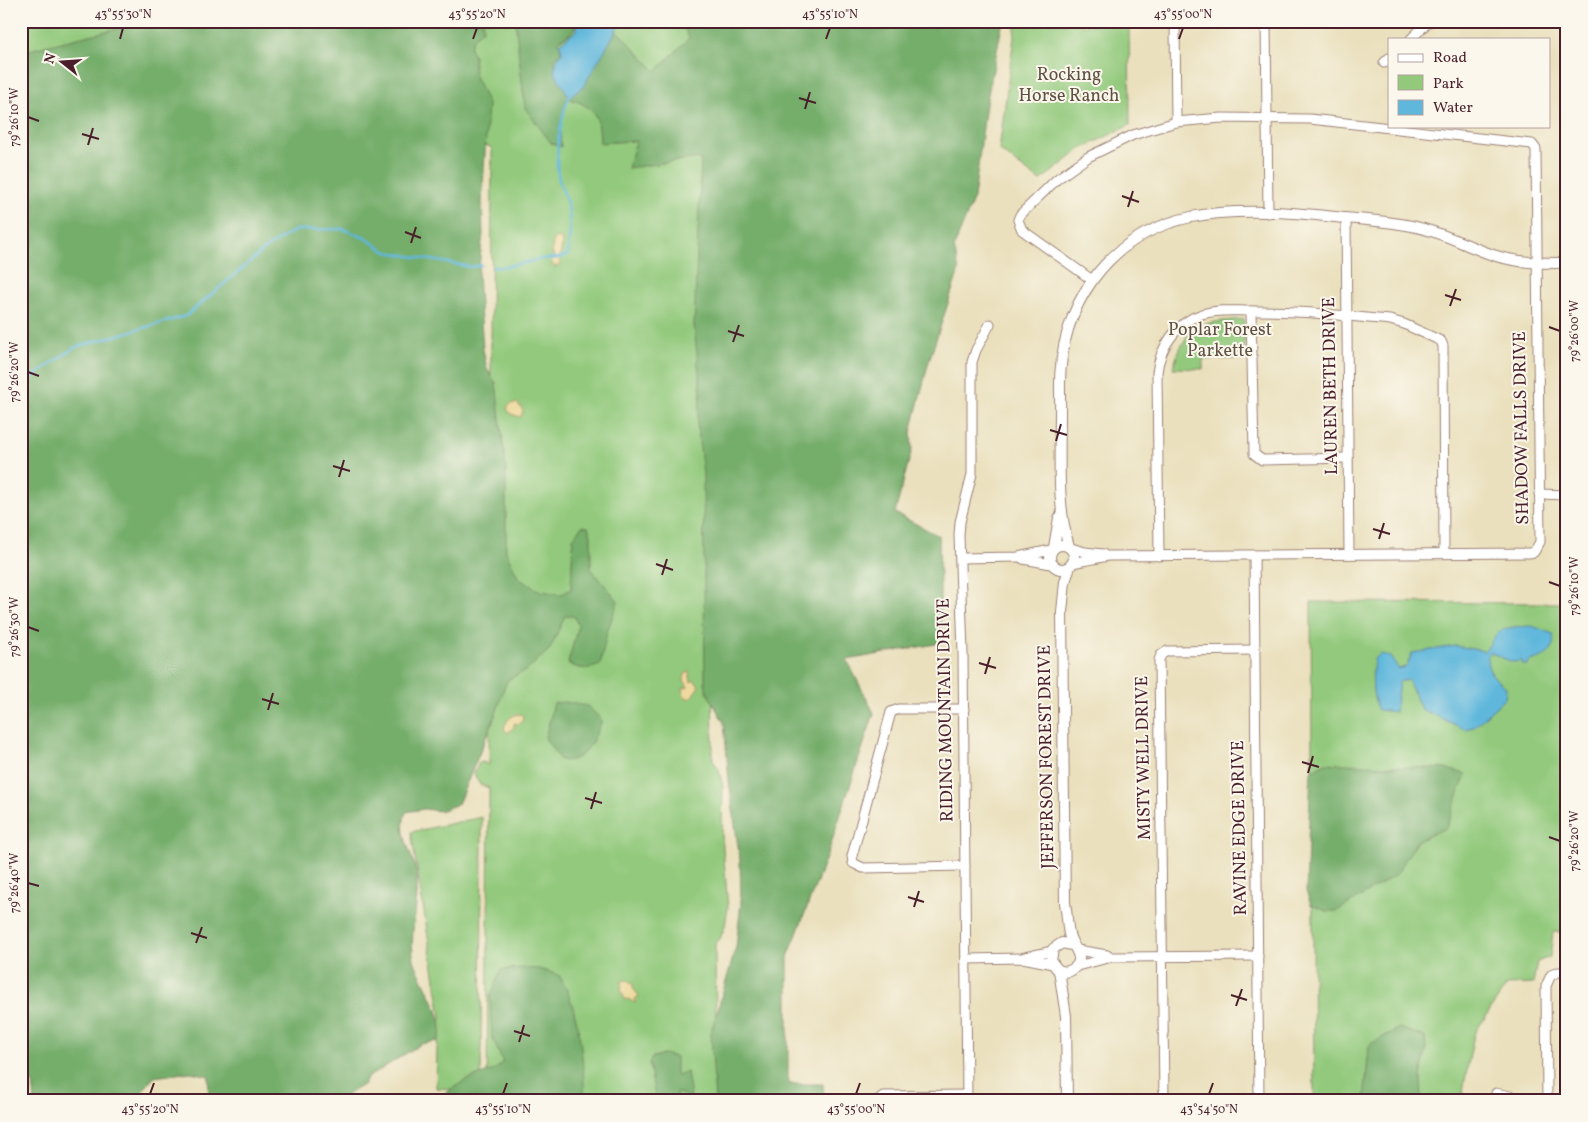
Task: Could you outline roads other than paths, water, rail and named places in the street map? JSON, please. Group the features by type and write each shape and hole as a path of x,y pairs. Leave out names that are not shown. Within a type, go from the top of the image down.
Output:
{"street":[{"path":"1175,21 1176,122"},
{"path":"1266,21 1268,213"},
{"path":"1412,38 1430,21"},
{"name":"SHADOW FALLS DRIVE","path":"1092,280 1022,230 1018,225 1020,215 1057,179 1088,157 1133,135 1176,122 1266,118 1340,121 1388,127"},
{"name":"SHADOW FALLS DRIVE","path":"1070,547 1108,556 1534,552 1540,542 1536,149 1532,144 1398,128"},
{"path":"1018,557 1064,569 1072,565 1074,555 1065,532 1062,503 1062,354 1072,317 1092,280 1125,247 1148,233 1169,224 1205,215 1268,213 1346,218 1421,228 1495,256 1536,263 1567,263"},
{"name":"LAUREN BETH DRIVE","path":"1346,218 1349,554"},
{"path":"1159,556 1157,381 1161,355 1176,331 1195,317 1220,311 1298,310 1404,324 1437,338 1443,346 1444,553"},
{"path":"1251,311 1254,454 1262,460 1348,458"},
{"name":"RIDING MOUNTAIN DRIVE","path":"967,1098 964,709 960,522 972,474 972,362 976,350 990,324"},
{"path":"1539,494 1567,495"},
{"path":"1053,565 1049,557 1053,548 1062,503"},
{"path":"960,558 1018,557 1062,544 1070,547"},
{"name":"RAVINE EDGE DRIVE","path":"1254,555 1259,1101"},
{"name":"SHADOW FALLS DRIVE","path":"1072,565 1108,556"},
{"name":"JEFFERSON FOREST DRIVE","path":"1053,565 1057,576 1062,612"},
{"name":"JEFFERSON FOREST DRIVE","path":"1055,948 1061,937 1065,903 1062,612 1065,582 1072,565"},
{"name":"MISTY WELL DRIVE","path":"1162,957 1161,654 1167,650 1255,650"},
{"path":"964,709 898,709 890,712 852,856 853,862 863,868 965,866"},
{"name":"JEFFERSON FOREST DRIVE","path":"1065,903 1075,948"},
{"path":"1023,958 1065,943 1075,948 1112,957 1258,956"},
{"path":"1055,948 1056,967 1066,1016"},
{"path":"1067,1101 1066,1016 1069,982 1079,957 1075,948"},
{"path":"966,958 1023,958 1056,967 1066,972 1075,967 1112,957"},
{"path":"1162,957 1164,1101"},
{"path":"1547,1100 1546,986 1551,975 1567,972"},
{"path":"1496,1093 1528,1100 1560,1101"},
{"path":"877,1101 883,1096 967,1098"}],"water":[{"path":"579,21 619,21 616,31 583,87 569,97 554,71 557,59 562,53 560,43 576,31"},
{"path":"1532,626 1553,634 1551,650 1540,658 1528,661 1527,665 1523,665 1522,661 1512,662 1489,652 1487,663 1497,680 1506,687 1505,698 1474,727 1464,729 1421,709 1408,680 1399,682 1395,712 1378,710 1373,692 1373,672 1374,659 1381,654 1390,657 1399,669 1407,666 1412,653 1456,646 1484,651 1500,632 1513,627"}],"waterway":[{"path":"493,267 558,258 568,254 569,212 558,173 557,151 560,128 569,97"},
{"path":"21,385 75,347 186,316 264,250 297,230 343,229 365,238 387,252 471,267 481,265"}],"park label":[{"name":"Rocking Horse Ranch","path":"1069,85"},
{"name":"Poplar Forest Parkette","path":"1220,340"}]}
